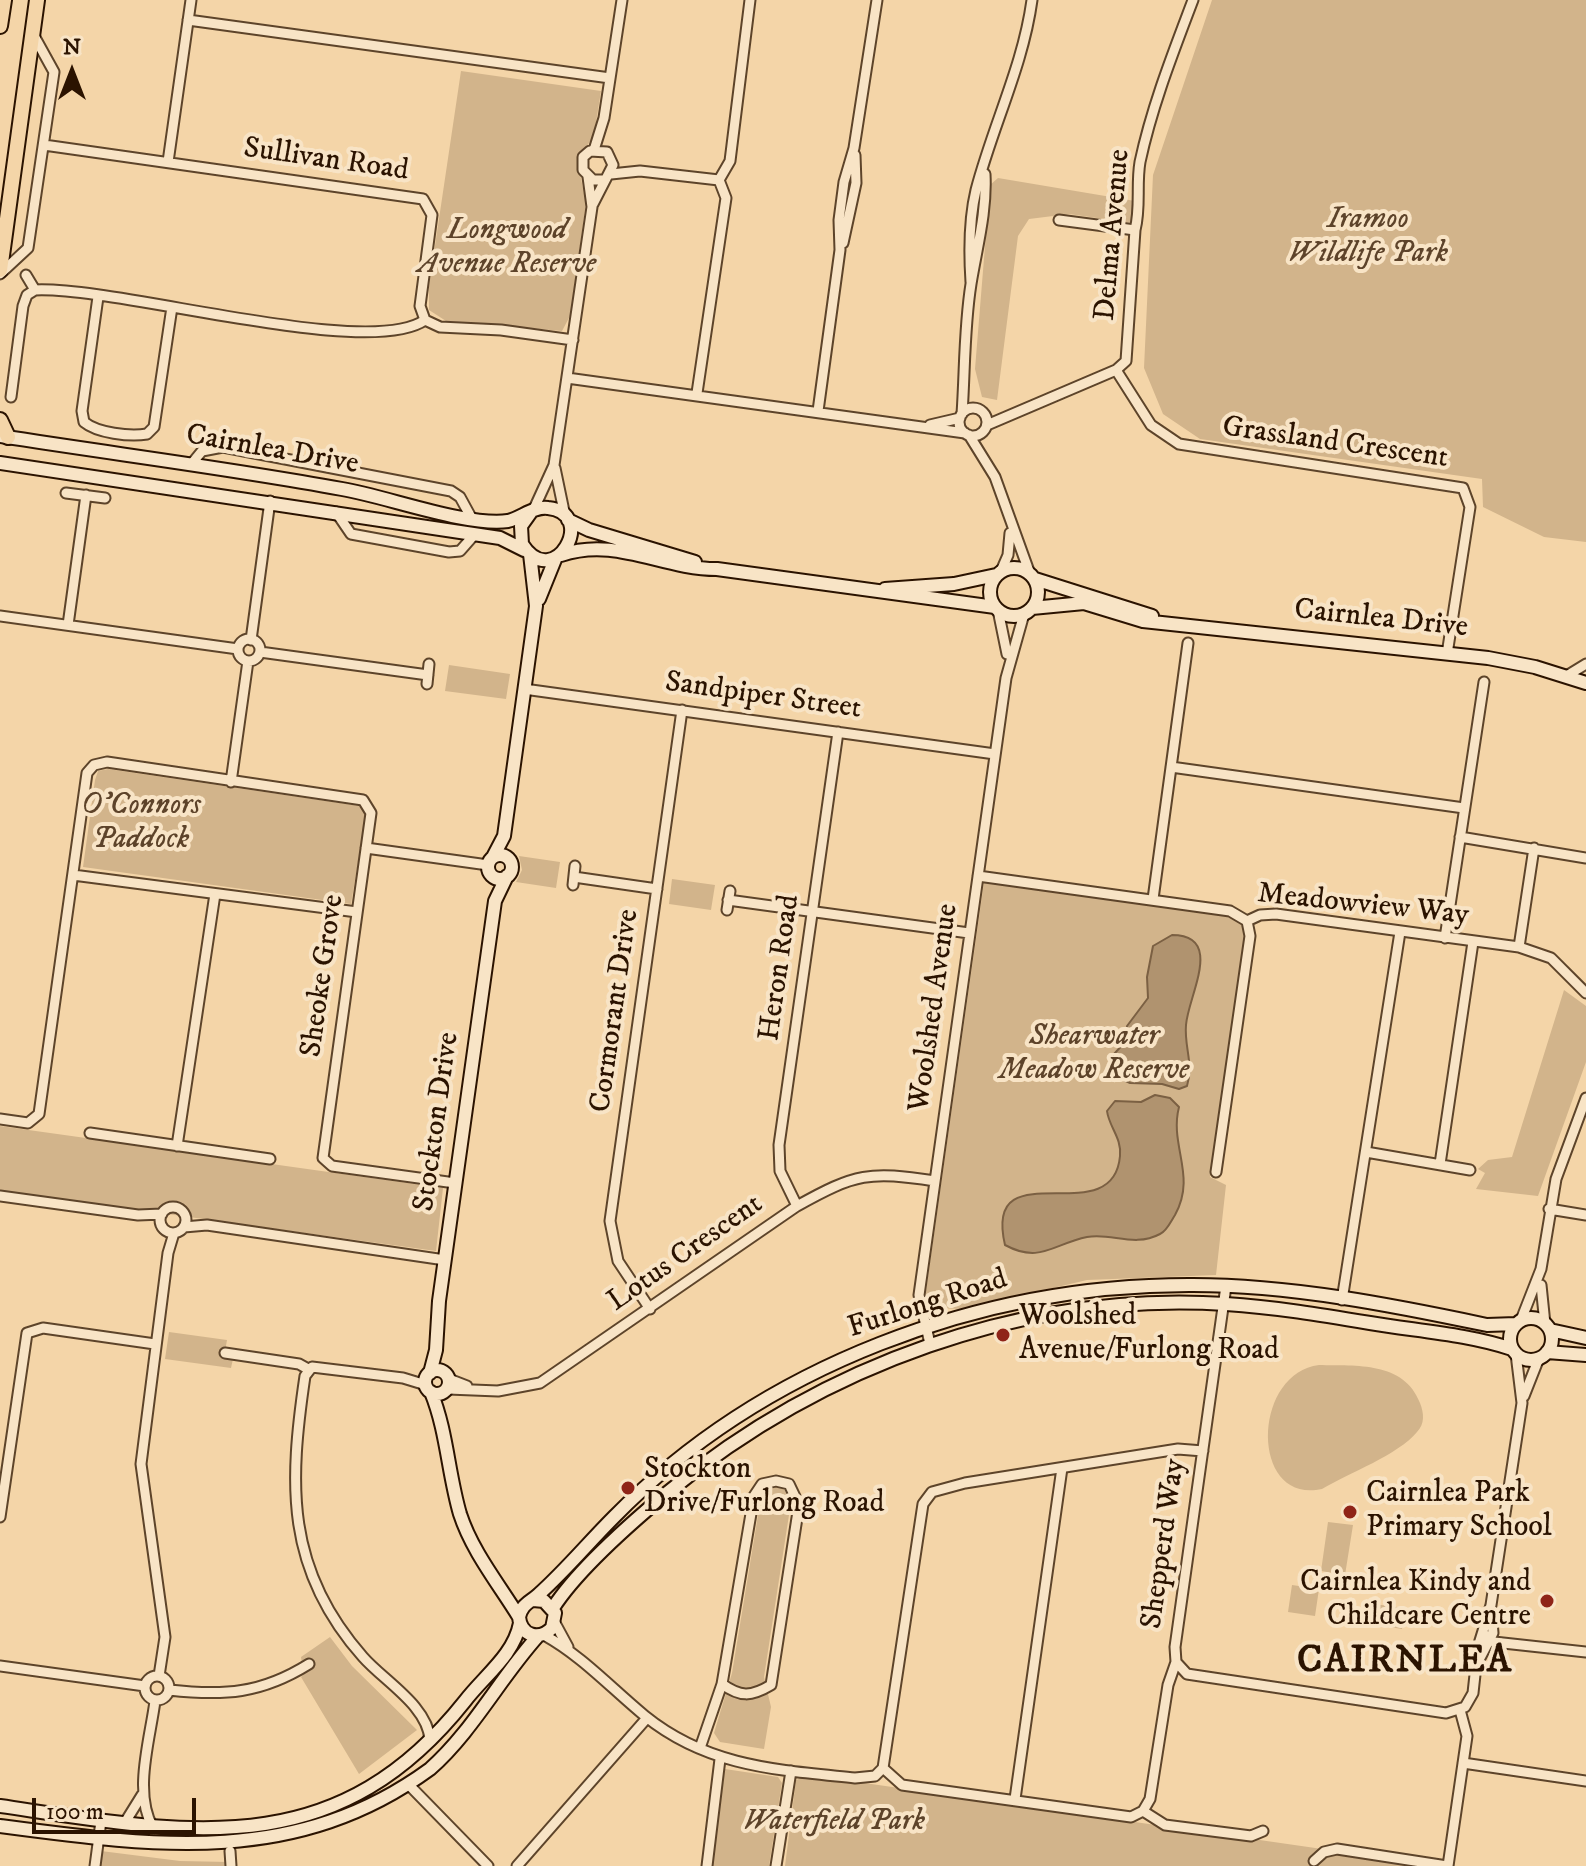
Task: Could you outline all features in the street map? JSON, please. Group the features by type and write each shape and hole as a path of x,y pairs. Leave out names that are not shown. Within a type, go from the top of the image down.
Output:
{"main road":[{"path":"0,26 4,0"},
{"path":"0,272 4,170 33,34 37,0"},
{"path":"0,420 4,436"}],"street":[{"path":"168,162 191,0"},
{"path":"536,606 528,553 520,535 524,518 532,511 554,465 592,207 588,177 582,162 594,150 604,118 622,0"},
{"path":"719,180 730,161 750,0"},
{"path":"818,411 840,250 850,222 856,183 854,148 877,0"},
{"path":"988,460 967,434 961,416 971,282 981,240 985,167 1021,60 1032,0"},
{"name":"Delma Avenue","path":"1116,370 1128,357 1135,230 1140,210 1139,167 1146,133 1193,0"},
{"path":"188,20 610,78"},
{"path":"0,272 28,248 44,145 54,72 33,34"},
{"path":"592,207 607,177 610,156 604,118"},
{"name":"Sullivan Road","path":"44,145 423,199 432,215 421,300 425,320"},
{"path":"594,150 640,171"},
{"path":"588,177 640,171 719,180"},
{"path":"697,393 726,198 719,180"},
{"path":"1059,220 1135,230"},
{"path":"26,275 35,290"},
{"path":"11,397 23,306 27,295 35,290 365,333 400,332 425,320 440,327 501,330 573,340"},
{"path":"98,297 84,422 97,429 137,435 152,431 157,419 172,307"},
{"path":"567,378 697,393 967,434 1116,370"},
{"name":"Grassland Crescent","path":"1116,370 1151,425 1179,444 1463,488 1470,507 1447,654"},
{"path":"528,553 542,559 583,547 601,547 693,569 717,569 996,609 1011,616 1028,611 1038,594 988,460 986,427 981,410 962,379"},
{"path":"926,426 981,410 1018,411"},
{"name":"Cairnlea Drive","path":"4,436 193,462 344,489 472,519 506,521 532,511"},
{"path":"193,462 202,451 223,447 451,491 460,497 472,519"},
{"name":"Cairnlea Drive","path":"0,463 270,501 506,539 528,553"},
{"path":"504,836 511,868 507,876 495,878 490,865 504,836 536,606 558,556 570,543 554,465"},
{"path":"251,640 275,479"},
{"path":"66,493 105,498"},
{"path":"68,625 86,495"},
{"path":"532,511 550,508 589,530 717,569"},
{"path":"335,511 351,534 449,552 460,551 475,534"},
{"path":"996,609 989,594 1008,555 1010,521"},
{"path":"874,591 954,584 1016,568 1032,576"},
{"name":"Cairnlea Drive","path":"1032,576 1167,621"},
{"name":"Cairnlea Drive","path":"1028,611 1084,603 1126,617 1488,658 1568,675 1586,683"},
{"name":"Woolshed Avenue","path":"930,1344 919,1295 1006,678 1007,648 996,609"},
{"name":"Woolshed Avenue","path":"1006,678 1028,611"},
{"path":"0,616 238,649"},
{"path":"248,661 241,658 238,649 241,643 251,640 257,643 260,652"},
{"path":"1153,899 1188,643"},
{"path":"0,1119 28,1123 39,1114 87,773 94,765 107,762 231,782 248,661 260,652 428,675"},
{"path":"1568,675 1586,664"},
{"path":"1445,938 1484,682"},
{"name":"Sandpiper Street","path":"524,689 995,754"},
{"name":"Cormorant Drive","path":"650,1309 618,1261 610,1221 682,710"},
{"name":"Heron Road","path":"797,1206 780,1171 779,1145 838,732"},
{"path":"1171,767 1464,808"},
{"name":"Sheoke Grove","path":"231,782 363,800 371,813 323,1158 332,1166 455,1183"},
{"path":"1460,837 1586,858"},
{"path":"366,848 490,865"},
{"path":"1519,947 1534,848"},
{"path":"490,865 501,855 509,859"},
{"name":"Stockton Drive","path":"437,1382 436,1350 445,1260 495,901 490,865"},
{"path":"575,866 573,881 657,889"},
{"path":"73,875 357,912"},
{"name":"Stockton Drive","path":"495,901 507,876"},
{"name":"Meadowview Way","path":"978,876 1230,911 1247,921 1260,915 1276,914 1519,947 1551,958 1586,993"},
{"path":"177,1146 215,894"},
{"path":"728,900 969,933"},
{"path":"1216,1172 1250,936 1247,921"},
{"path":"1342,1300 1400,932"},
{"path":"1440,1164 1473,942"},
{"path":"1522,1403 1510,1336 1535,1292 1556,1179 1586,1098"},
{"path":"90,1133 270,1159"},
{"path":"1366,1152 1470,1170"},
{"name":"Lotus Crescent","path":"437,1382 498,1391 540,1383 797,1206 838,1183 865,1174 935,1181"},
{"path":"0,1196 138,1215 166,1225 185,1222 445,1260"},
{"path":"159,1676 165,1637 141,1464 168,1253 166,1225 175,1208 185,1222"},
{"path":"1549,1209 1586,1215"},
{"path":"1314,1861 1324,1852 1337,1849 1448,1866 1467,1736 1460,1710 1473,1693 1478,1662 1489,1636 1522,1403 1552,1341 1541,1269"},
{"name":"Furlong Road","path":"530,1601 621,1510 707,1438 760,1404 834,1364 925,1327 1041,1298 1103,1289 1226,1286 1342,1300 1487,1325 1518,1322"},
{"name":"Shepperd Way","path":"1226,1286 1175,1647 1176,1662 1187,1674 1446,1713 1460,1710"},
{"name":"Furlong Road","path":"553,1608 573,1581 655,1504 743,1435 811,1395 930,1344 1062,1312 1117,1306 1224,1304 1479,1340 1514,1351"},
{"path":"1518,1322 1533,1318 1548,1327 1586,1338"},
{"path":"0,1517 27,1333 33,1328 46,1328 155,1344"},
{"path":"1514,1351 1526,1359 1543,1355 1586,1355"},
{"path":"225,1353 299,1364 308,1369 317,1366 437,1382 440,1417 461,1514 474,1547 526,1633 541,1635 570,1650 647,1718 720,1759 865,1779 883,1768 923,1504 932,1492 965,1483 1178,1449 1203,1451"},
{"path":"308,1369 293,1473 296,1518 310,1571 336,1620 362,1656 423,1717 434,1722 452,1719"},
{"path":"1015,1799 1062,1468"},
{"path":"700,1748 722,1684 754,1496 762,1484 776,1481 789,1484 799,1505 771,1685 754,1695 736,1694 722,1684"},
{"path":"499,1584 530,1601 544,1601 553,1608 555,1623 570,1650"},
{"path":"0,1806 153,1828 233,1833 295,1823 350,1802 398,1772 430,1744 480,1681 512,1647 519,1620 530,1601"},
{"path":"0,1826 230,1851 280,1845 336,1827 367,1813 409,1785 454,1744 541,1635 555,1623"},
{"path":"1489,1636 1586,1652"},
{"path":"883,1768 902,1785 1131,1817 1143,1811 1150,1799 1168,1685 1176,1662"},
{"path":"169,1690 217,1695 247,1691 309,1664"},
{"path":"0,1666 145,1686"},
{"path":"155,1701 147,1695 145,1686 148,1680 159,1676"},
{"path":"155,1701 166,1697 169,1690 168,1682 159,1676"},
{"path":"153,1828 144,1808 143,1792 155,1701"},
{"path":"423,1717 430,1744"},
{"path":"517,1866 647,1718"},
{"path":"707,1866 720,1759"},
{"path":"1463,1763 1586,1781"},
{"path":"776,1866 791,1771"},
{"path":"398,1772 488,1866"},
{"path":"124,1824 143,1792"},
{"path":"1143,1811 1165,1825 1251,1836 1263,1831"},
{"path":"95,1866 101,1821"},
{"path":"230,1851 231,1866"}],"green space":[{"name":"Iramoo Wildlife Park","path":"1212,0 1586,0 1586,542 1544,537 1483,507 1482,479 1200,439 1163,414 1144,368 1153,175"},
{"name":"Longwood Avenue Reserve","path":"461,71 601,91 594,135 580,157 579,169 586,203 570,316 562,331 446,321 429,310 429,286"},
{"path":"998,178 1135,201 1132,223 1069,214 1029,219 1018,236 997,400 982,397 975,369 990,185"},
{"path":"449,665 510,674 506,699 445,691"},
{"name":"O'Connors Paddock","path":"108,769 360,806 366,814 351,904 83,867 95,780 98,771"},
{"path":"519,856 560,862 556,888 516,882 522,870"},
{"path":"672,879 715,885 711,910 669,904"},
{"name":"Shearwater Meadow Reserve","path":"984,882 1230,915 1242,923 1246,934 1210,1177 1226,1185 1216,1275 1087,1280 964,1309 930,1308 925,1298"},
{"path":"1564,990 1586,1006 1586,1062 1538,1196 1476,1189 1485,1173 1478,1169 1488,1160 1512,1157"},
{"path":"0,1126 443,1188 436,1251 0,1191"},
{"path":"169,1332 227,1340 224,1357 233,1359 231,1368 165,1359"},
{"path":"1319,1365 1363,1366 1403,1379 1413,1389 1421,1407 1423,1422 1409,1440 1372,1463 1322,1489 1298,1489 1282,1478 1271,1459 1268,1436 1271,1412 1281,1390 1297,1374"},
{"path":"771,1488 785,1490 791,1502 764,1677 771,1707 764,1749 720,1742 714,1733 732,1673 761,1497"},
{"path":"1328,1522 1353,1525 1345,1575 1321,1571"},
{"path":"1292,1585 1319,1589 1315,1616 1288,1612"},
{"path":"1374,1604 1405,1608 1402,1629 1371,1624"},
{"path":"330,1637 352,1666 417,1730 359,1774 301,1677 312,1666 302,1664 301,1657"},
{"path":"725,1769 778,1777 782,1783 769,1866 712,1866"},
{"name":"Waterfield Park","path":"809,1775 1440,1866 785,1866 796,1780"},
{"path":"101,1851 180,1861 229,1862 230,1866 99,1866"}],"shaded area":[{"path":"1172,935 1188,938 1197,945 1200,956 1200,969 1186,1025 1189,1078 1187,1086 1179,1089 1162,1084 1130,1083 1117,1077 1111,1065 1114,1054 1126,1041 1127,1026 1148,998 1147,977 1153,946"},
{"path":"1155,1095 1170,1098 1179,1107 1177,1135 1184,1187 1175,1215 1165,1231 1141,1240 1087,1237 1037,1253 1005,1245 1003,1216 1012,1201 1029,1195 1096,1189 1112,1178 1120,1150 1107,1111 1115,1101 1141,1102"}],"place":[{"name":"Woolshed Avenue/Furlong Road","path":"1003,1335"},
{"name":"Stockton Drive/Furlong Road","path":"628,1488"},
{"name":"Cairnlea Park Primary School","path":"1350,1512"},
{"name":"Cairnlea Kindy and Childcare Centre","path":"1547,1601"}],"district":[{"name":"CAIRNLEA","path":"1405,1663"}]}
